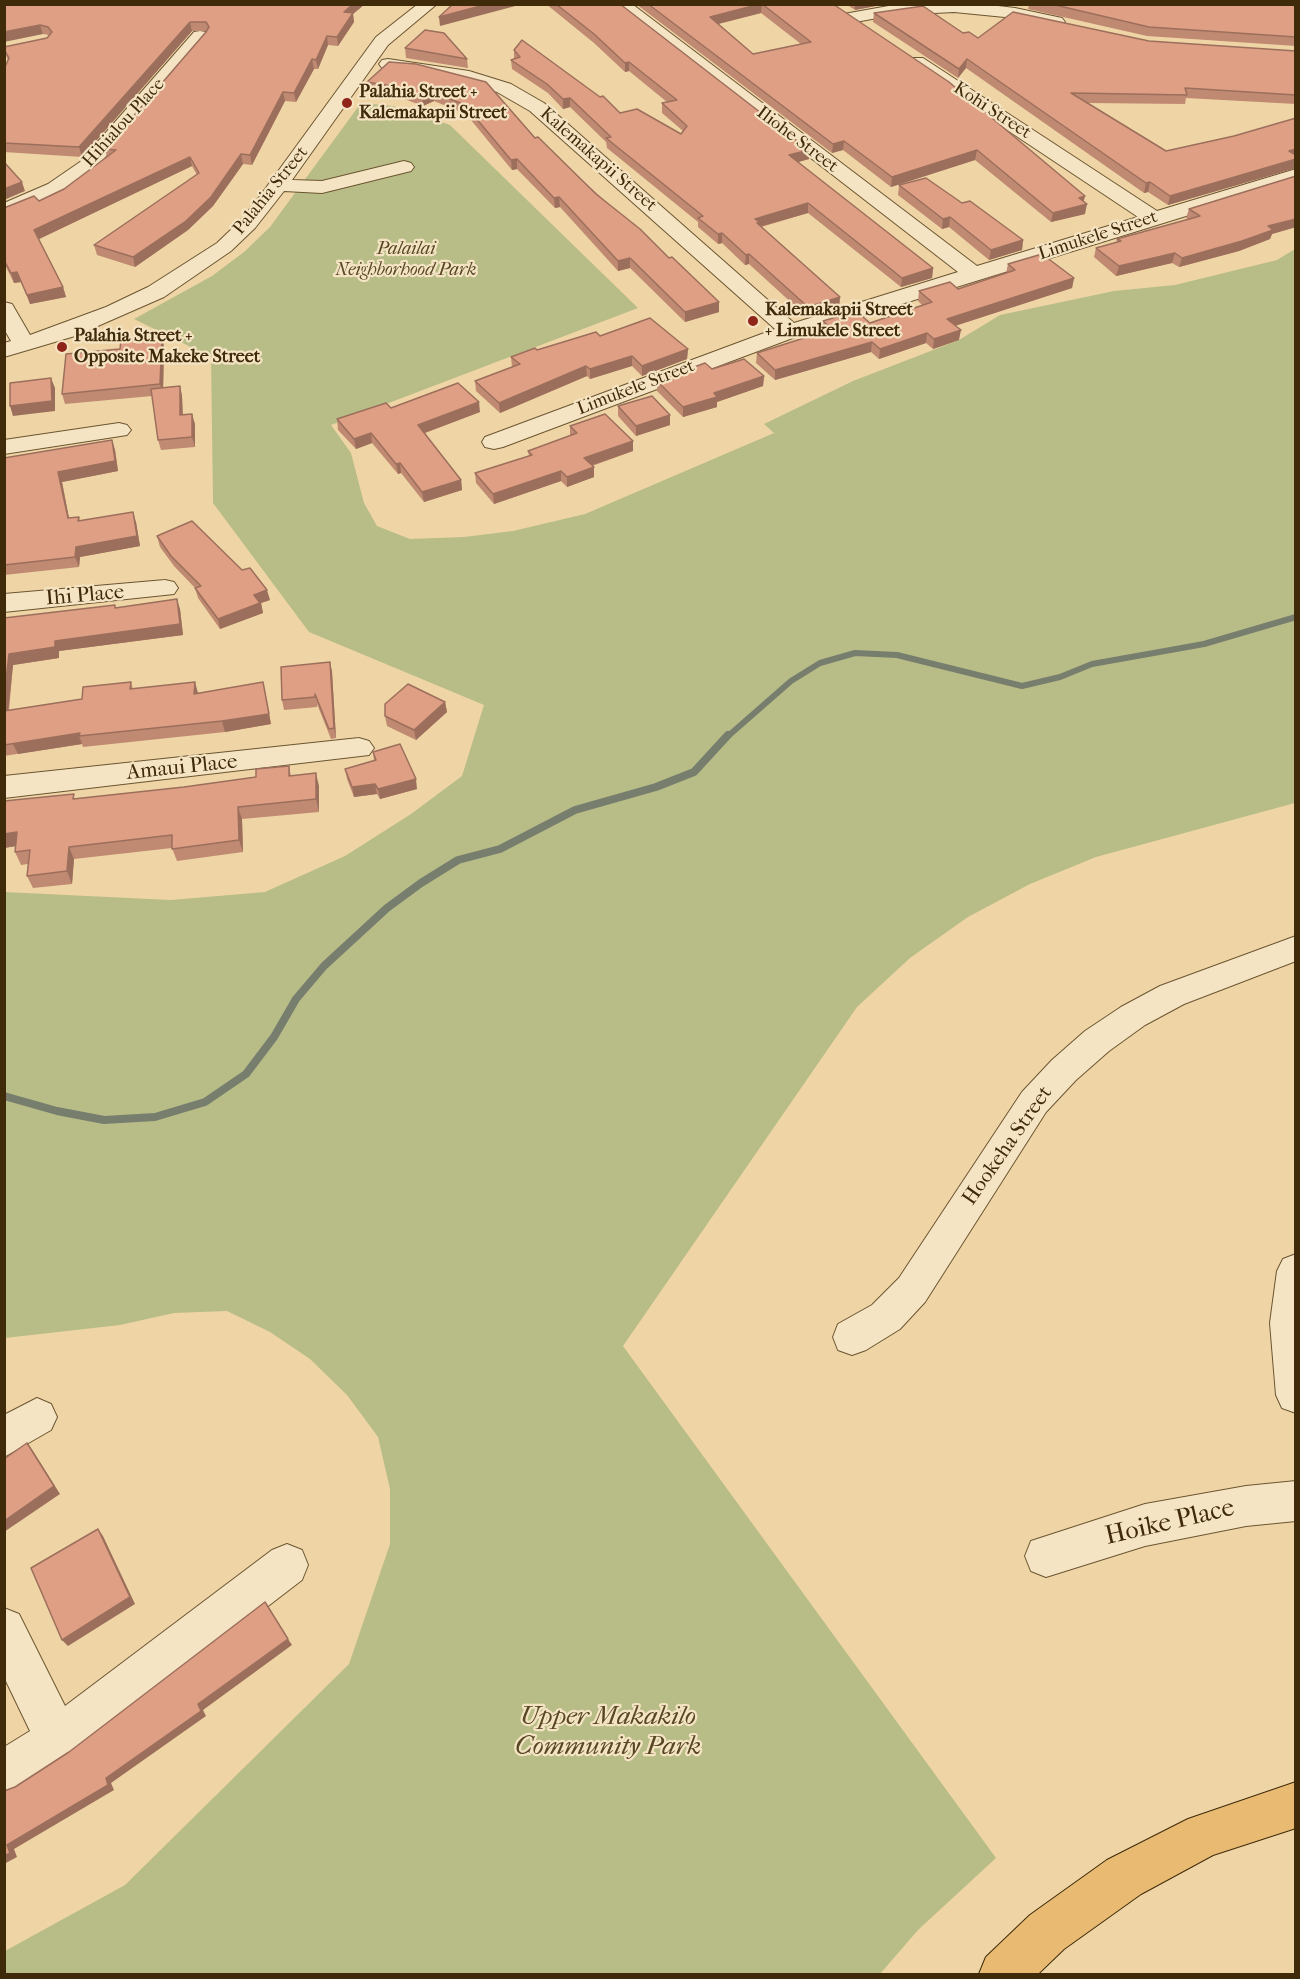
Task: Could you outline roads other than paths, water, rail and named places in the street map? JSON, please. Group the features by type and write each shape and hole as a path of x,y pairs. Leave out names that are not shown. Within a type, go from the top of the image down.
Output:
{"main road":[{"path":"1002,1974 1047,1932 1124,1877 1204,1835 1296,1805"}],"street":[{"name":"Iliohe Street","path":"620,4 975,275"},
{"name":"Palahia Street","path":"15,348 114,312 192,270 248,224 279,185 382,41 424,5"},
{"path":"870,31 843,14 954,8 1015,13 1075,27"},
{"name":"Hihialou Place","path":"4,211 55,188 87,166 200,36"},
{"name":"Kohi Street","path":"899,50 1154,218"},
{"name":"Kalemakapii Street","path":"369,62 417,66 463,75 504,88 537,106 790,331"},
{"path":"279,185 326,186 404,167"},
{"name":"Limukele Street","path":"494,442 790,331 1296,175"},
{"path":"4,309 15,348"},
{"path":"4,447 120,430"},
{"name":"Ihi Place","path":"4,603 165,588"},
{"name":"Amaui Place","path":"4,787 359,748"},
{"name":"Hookeha Street","path":"852,1337 886,1317 912,1290 1034,1102 1096,1041 1132,1016 1172,995 1296,948"},
{"path":"1296,1271 1289,1323 1296,1395"},
{"path":"4,1438 37,1417"},
{"name":"Hoike Place","path":"1046,1556 1145,1525 1246,1506 1296,1501"},
{"path":"4,1774 58,1739 287,1565"},
{"path":"4,1629 58,1739"}],"waterway":[{"path":"727,737 791,681 820,663 855,653 897,655 1022,686 1060,677 1092,664 1204,644 1296,617"},
{"path":"4,1096 57,1111 104,1120 155,1117 205,1102 246,1074 274,1037 296,999 324,966 387,908 421,883 458,860 500,849 575,810 656,787 694,772 728,735"}],"place":[{"name":"Palahia Street + Kalemakapii Street","path":"347,103"},
{"name":"Kalemakapii Street + Limukele Street","path":"753,321"},
{"name":"Palahia Street + Opposite Makeke Street","path":"62,347"}],"park label":[{"name":"Palailai Neighborhood Park","path":"406,260"},
{"name":"Upper Makakilo Community Park","path":"608,1732"}]}
